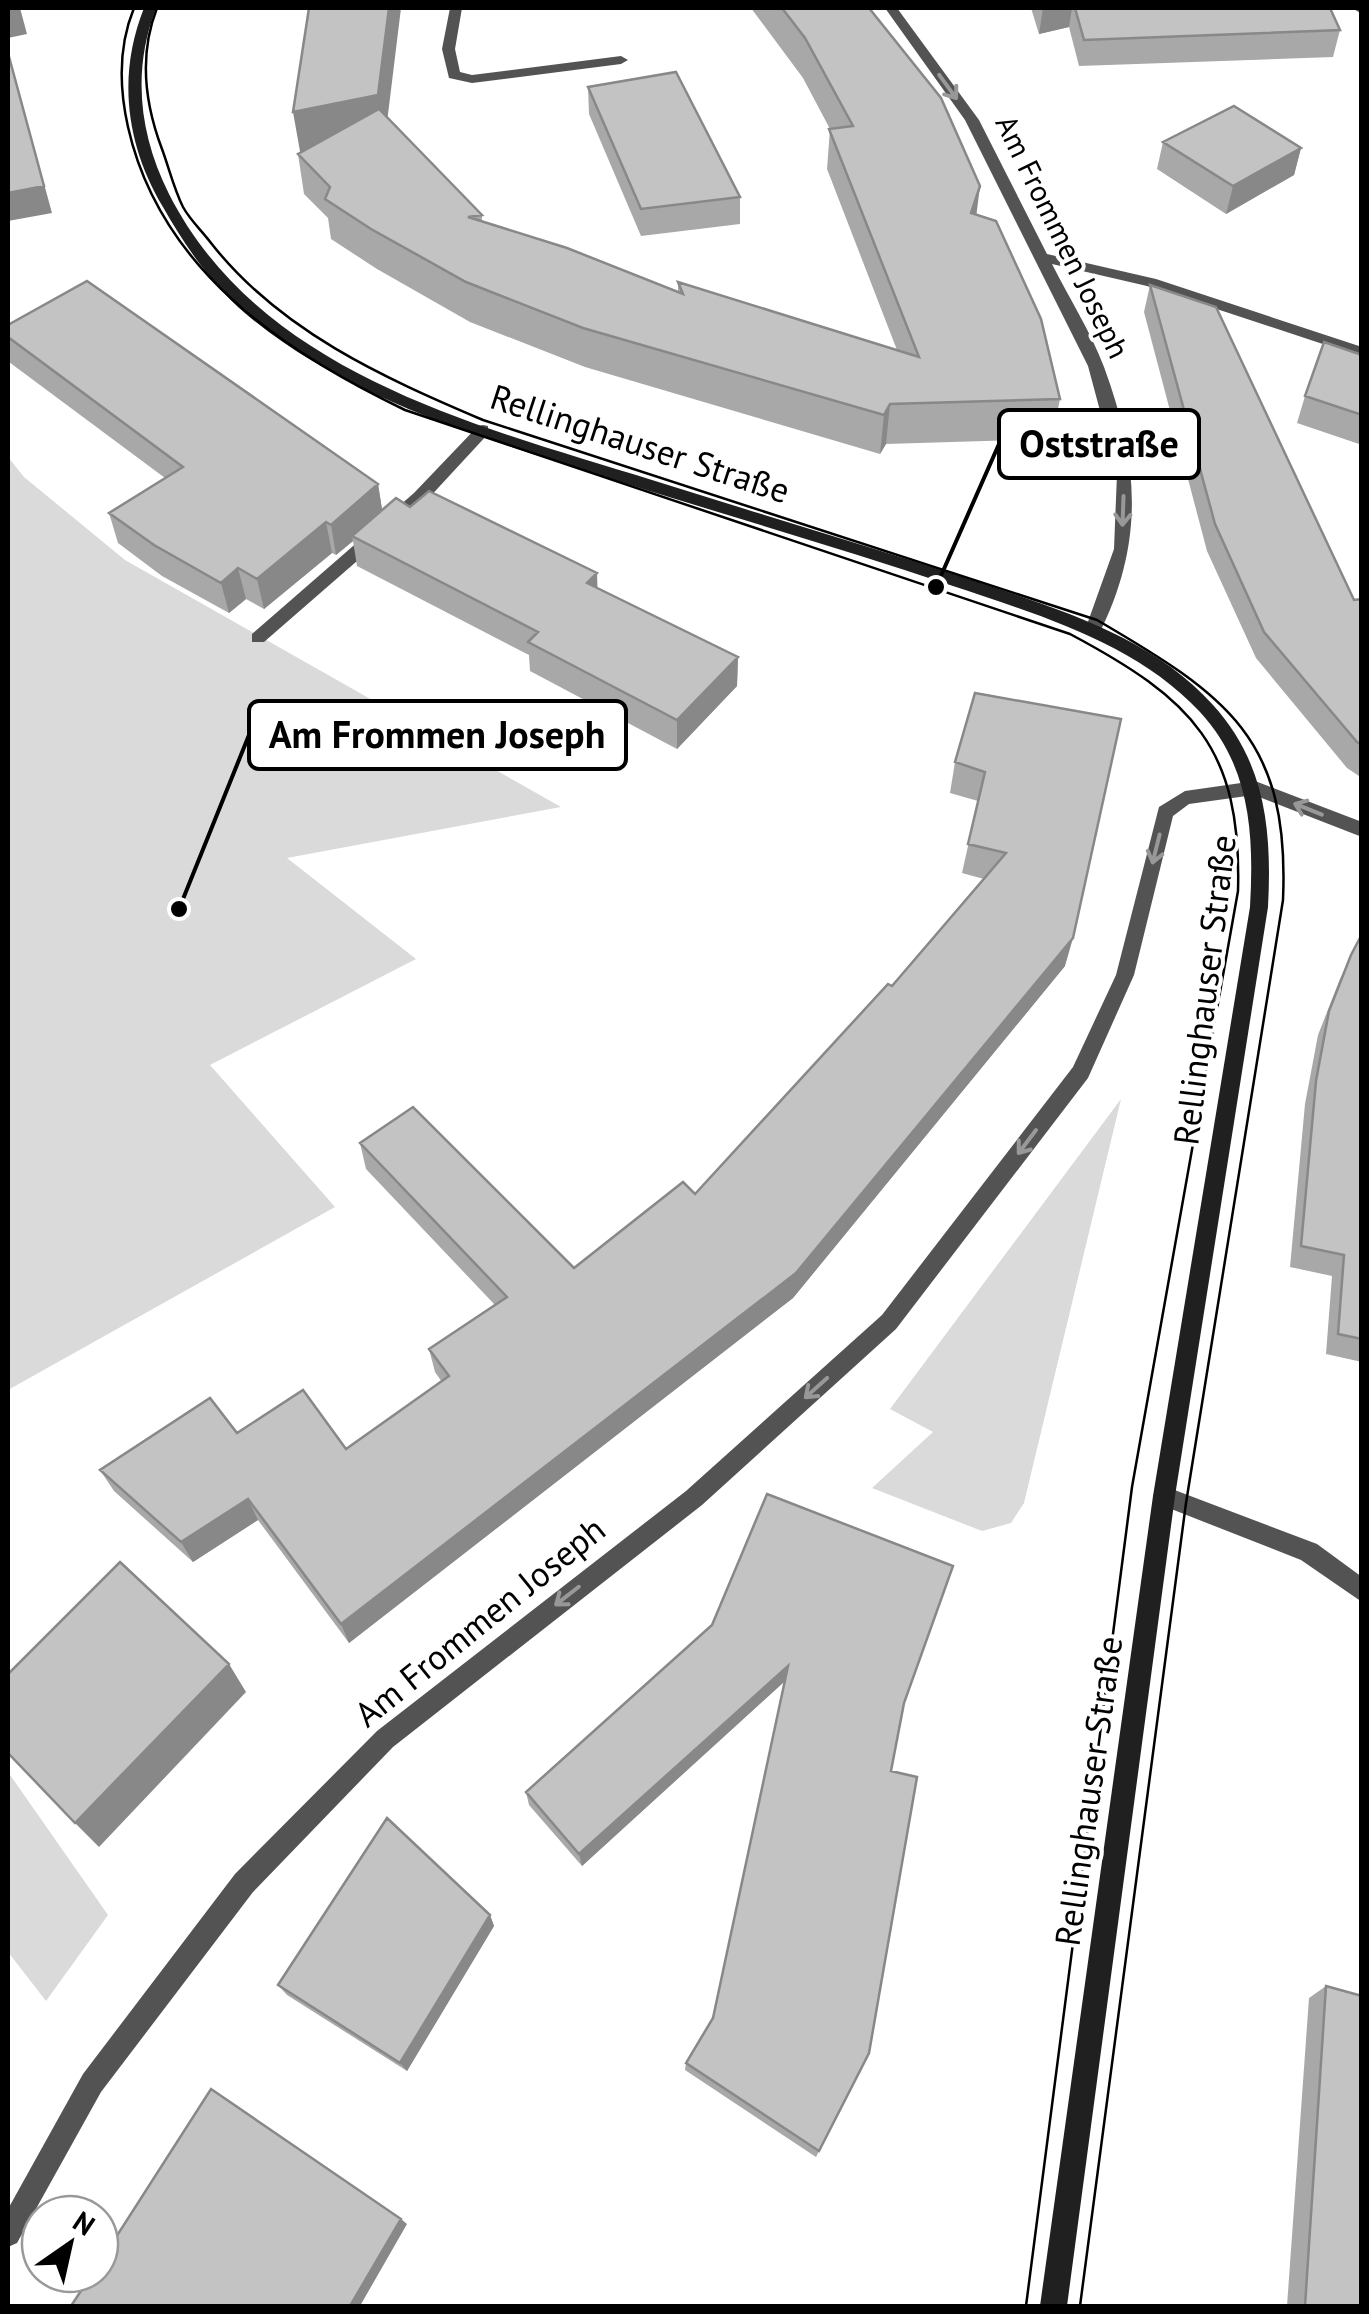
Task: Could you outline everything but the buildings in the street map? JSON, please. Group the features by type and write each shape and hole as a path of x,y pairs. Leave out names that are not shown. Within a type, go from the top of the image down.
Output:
{"main road":[{"name":"Rellinghauser Straße","path":"150,8 138,50 136,125 156,180 214,270 252,311 336,366 483,430 1093,630 1157,665 1193,695 1225,730 1254,788 1263,828 1259,908 1164,1496 1054,2306"}],"street":[{"path":"456,8 447,42 454,75 472,79 621,60"},
{"name":"Am Frommen Joseph","path":"891,8 972,120 1096,366 1125,474 1122,549 1093,630"},
{"path":"1044,258 1151,282 1362,352"},
{"path":"258,638 420,496 483,430"},
{"path":"1254,788 1362,830"},
{"name":"Am Frommen Joseph","path":"8,2234 92,2082 256,1870 386,1738 694,1498 888,1322 1081,1072 1125,975 1165,812 1185,798 1254,788"},
{"path":"1164,1496 1309,1552 1362,1591"}],"shaded area":[{"path":"8,457 24,477 125,560 561,807 287,858 416,959 210,1065 335,1207 8,1390"},
{"path":"1121,1099 1024,1503 1011,1523 982,1531 872,1488 933,1432 890,1409"},
{"path":"8,1772 108,1915 46,2001 8,1952"}],"tram line":[{"path":"134,8 125,37 122,82 128,127 144,178 167,223 197,263 232,300 272,332 314,361 405,410 1070,634 1148,681 1178,706 1201,733 1219,764 1231,799 1238,891 1132,1487 1026,2306"},
{"path":"157,8 146,61 148,97 180,200 238,274 301,326 371,368 483,420 1097,620 1182,673 1215,699 1262,760 1275,799 1282,845 1283,900 1186,1503 1080,2306"}],"place":[{"name":"Oststraße","path":"936,587"},
{"name":"Am Frommen Joseph","path":"179,909"}]}
